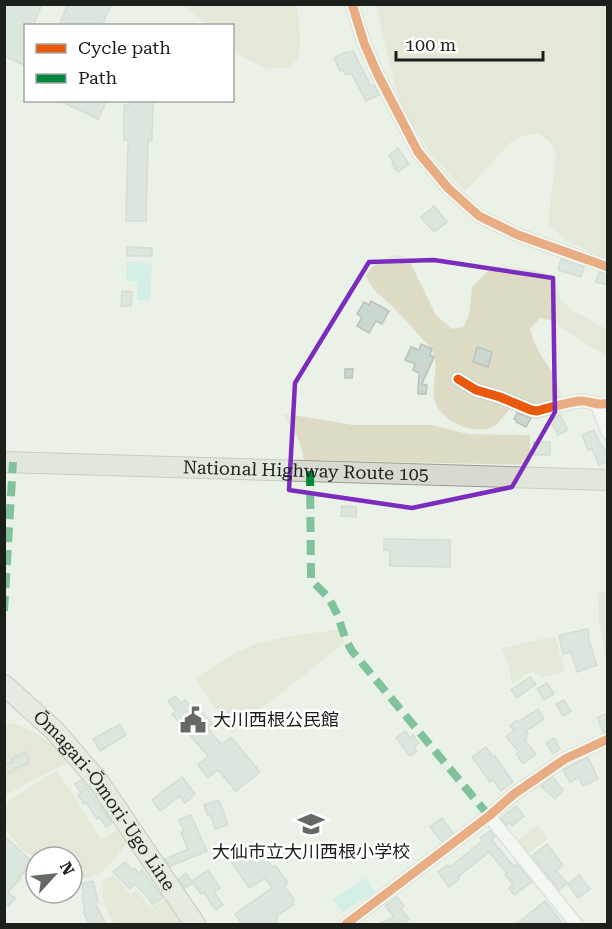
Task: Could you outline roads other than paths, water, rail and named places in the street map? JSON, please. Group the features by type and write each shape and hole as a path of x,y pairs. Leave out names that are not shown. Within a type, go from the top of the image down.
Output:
{"highway":[{"name":"National Highway Route 105","path":"4,462 608,480"}],"main road":[{"name":"Ōmagari-Ōmori-Ugo Line","path":"4,685 56,732 98,782 195,924"}],"street":[{"path":"352,4 364,43 382,83 418,152 448,188 479,216 518,235 608,267"},
{"path":"458,379 476,390 531,410 537,411 582,400 602,404 608,433"},
{"path":"346,924 489,816 514,794 566,759 608,739"},
{"path":"489,816 576,924"}],"water":[{"path":"127,262 152,263 150,301 137,300 138,282 126,281"},
{"path":"366,878 375,892 342,912 333,899"}],"place":[{"name":"大川西根公民館","path":"193,720"},
{"name":"大仙市立大川西根小学校","path":"311,824"}]}
